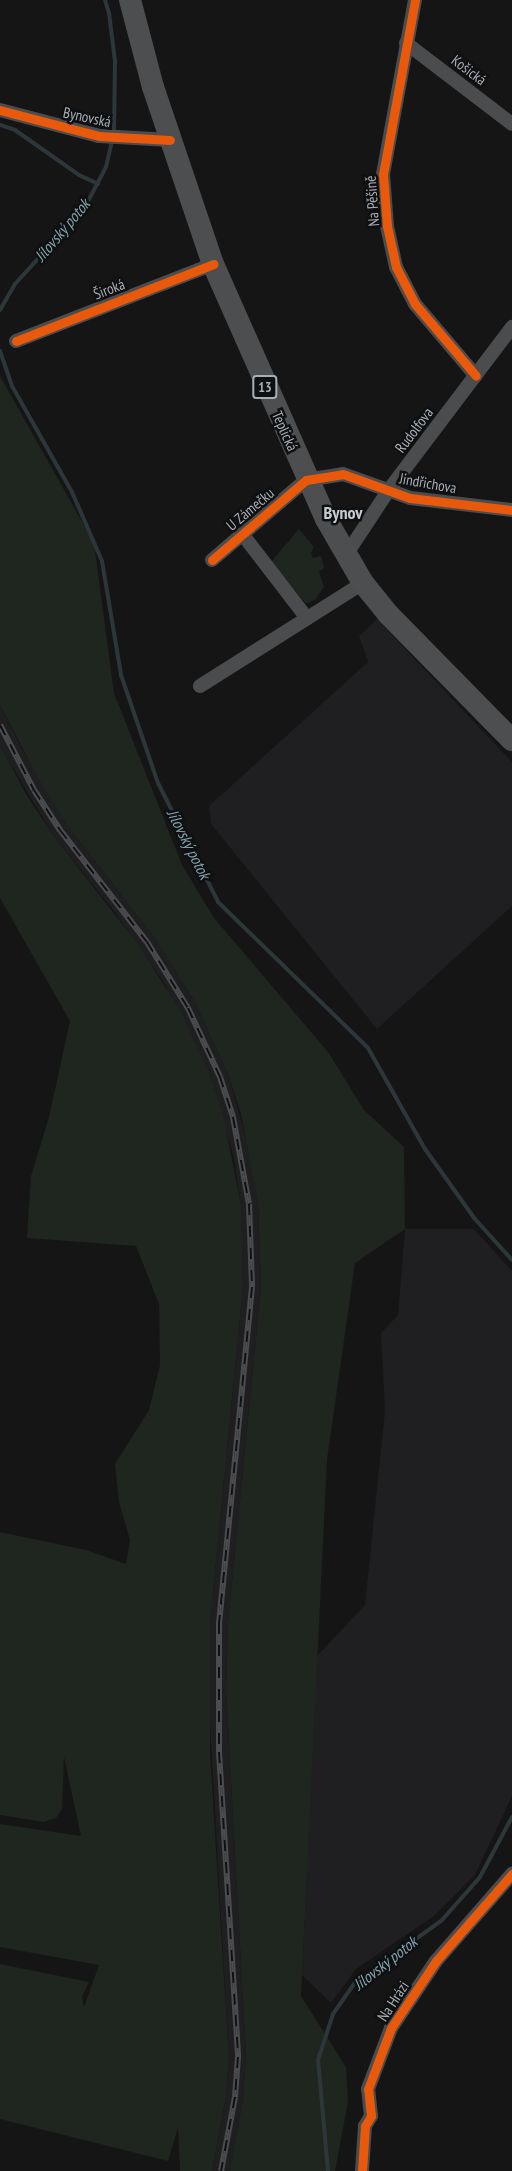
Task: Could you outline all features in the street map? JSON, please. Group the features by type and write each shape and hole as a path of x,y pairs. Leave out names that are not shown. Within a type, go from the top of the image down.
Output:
{"main road":[{"name":"Teplická","path":"130,0 170,140 213,264 306,480 363,583 388,614 512,740"}],"street":[{"name":"Na Pěšině","path":"415,0 383,174 387,226 396,267 416,304 476,376"},
{"name":"Košická","path":"406,43 512,124"},
{"name":"Bynovská","path":"0,110 99,136 170,140"},
{"name":"Široká","path":"16,341 213,264"},
{"name":"Rudolfova","path":"346,555 388,492 512,327"},
{"name":"Jindřichova","path":"306,480 343,474 410,498 512,510"},
{"name":"U Zámečku","path":"212,560 306,480"},
{"name":"U Zámečku","path":"243,535 307,618"},
{"path":"200,686 363,583"},
{"name":"Na Hrázi","path":"362,2171 365,2126 370,2116 368,2090 392,2028 436,1960 512,1874"}],"shaded area":[{"path":"0,376 94,543 114,693 182,865 214,918 328,1052 364,1110 404,1147 405,1229 355,1263 327,1460 301,1996 346,2067 348,2102 335,2171 230,2171 243,2098 246,2057 226,1689 228,1623 261,1287 258,1203 241,1114 228,1074 196,1004 154,937 67,825 42,785 0,705"},
{"path":"299,529 314,547 311,553 313,558 321,556 324,568 319,572 324,587 316,599 306,604 271,562"},
{"path":"377,619 512,762 512,906 377,1029 211,824 209,806 368,662 359,636"},
{"path":"0,705 20,745 67,825 154,937 196,1004 228,1074 251,1156 258,1203 261,1287 228,1623 226,1689 246,2057 243,2098 230,2171 212,2171 226,2096 229,2057 208,1689 210,1622 243,1287 241,1205 234,1159 212,1080 164,983 113,910 53,835 4,753 0,744"},
{"path":"0,745 26,794 53,835 140,947 181,1012 212,1080 224,1119 241,1205 243,1287 210,1622 210,1752 229,2057 226,2096 212,2171 180,2171 178,2128 168,2161 0,2119 0,1964 89,1982 82,1997 84,2007 99,1965 0,1947 0,1824 81,1836 64,1757 62,1809 56,1818 44,1822 0,1815 0,1532 86,1550 126,1564 130,1540 119,1502 115,1464 149,1410 160,1365 159,1304 136,1246 27,1238 31,1176 49,1117 70,1021 0,898"},
{"path":"405,1229 474,1229 512,1271 512,1796 475,1875 434,1916 356,1969 331,2003 302,1975 317,1656 365,1605 385,1411 381,1333 398,1315"}],"waterway":[{"name":"Jílovský potok","path":"105,0 109,13 115,61 114,133"},
{"path":"0,125 15,130 79,175 98,184"},
{"name":"Jílovský potok","path":"0,310 15,284 85,207 106,167 112,140"},
{"name":"Jílovský potok","path":"0,351 12,386 72,492 102,561 121,675 158,783 218,902 368,1048 425,1149 475,1219 512,1260"},
{"name":"Jílovský potok","path":"328,2171 318,2060 333,2014 355,1983 442,1920 480,1877 512,1817"}],"railway":[{"path":"0,725 34,790 60,830 147,942 188,1008 220,1077 233,1117 249,1204 252,1287 219,1623 219,1752 238,2057 235,2097 221,2171"}],"cycle path":[{"path":"415,0 383,174 387,226 396,267 415,304 476,376"},
{"path":"0,110 99,136 170,140"},
{"path":"16,341 213,264"},
{"path":"212,560 306,480 343,474 410,498 512,510"},
{"path":"362,2171 365,2126 371,2116 368,2089 391,2028 436,1961 512,1874"}],"district":[{"name":"Bynov","path":"343,513"}]}
